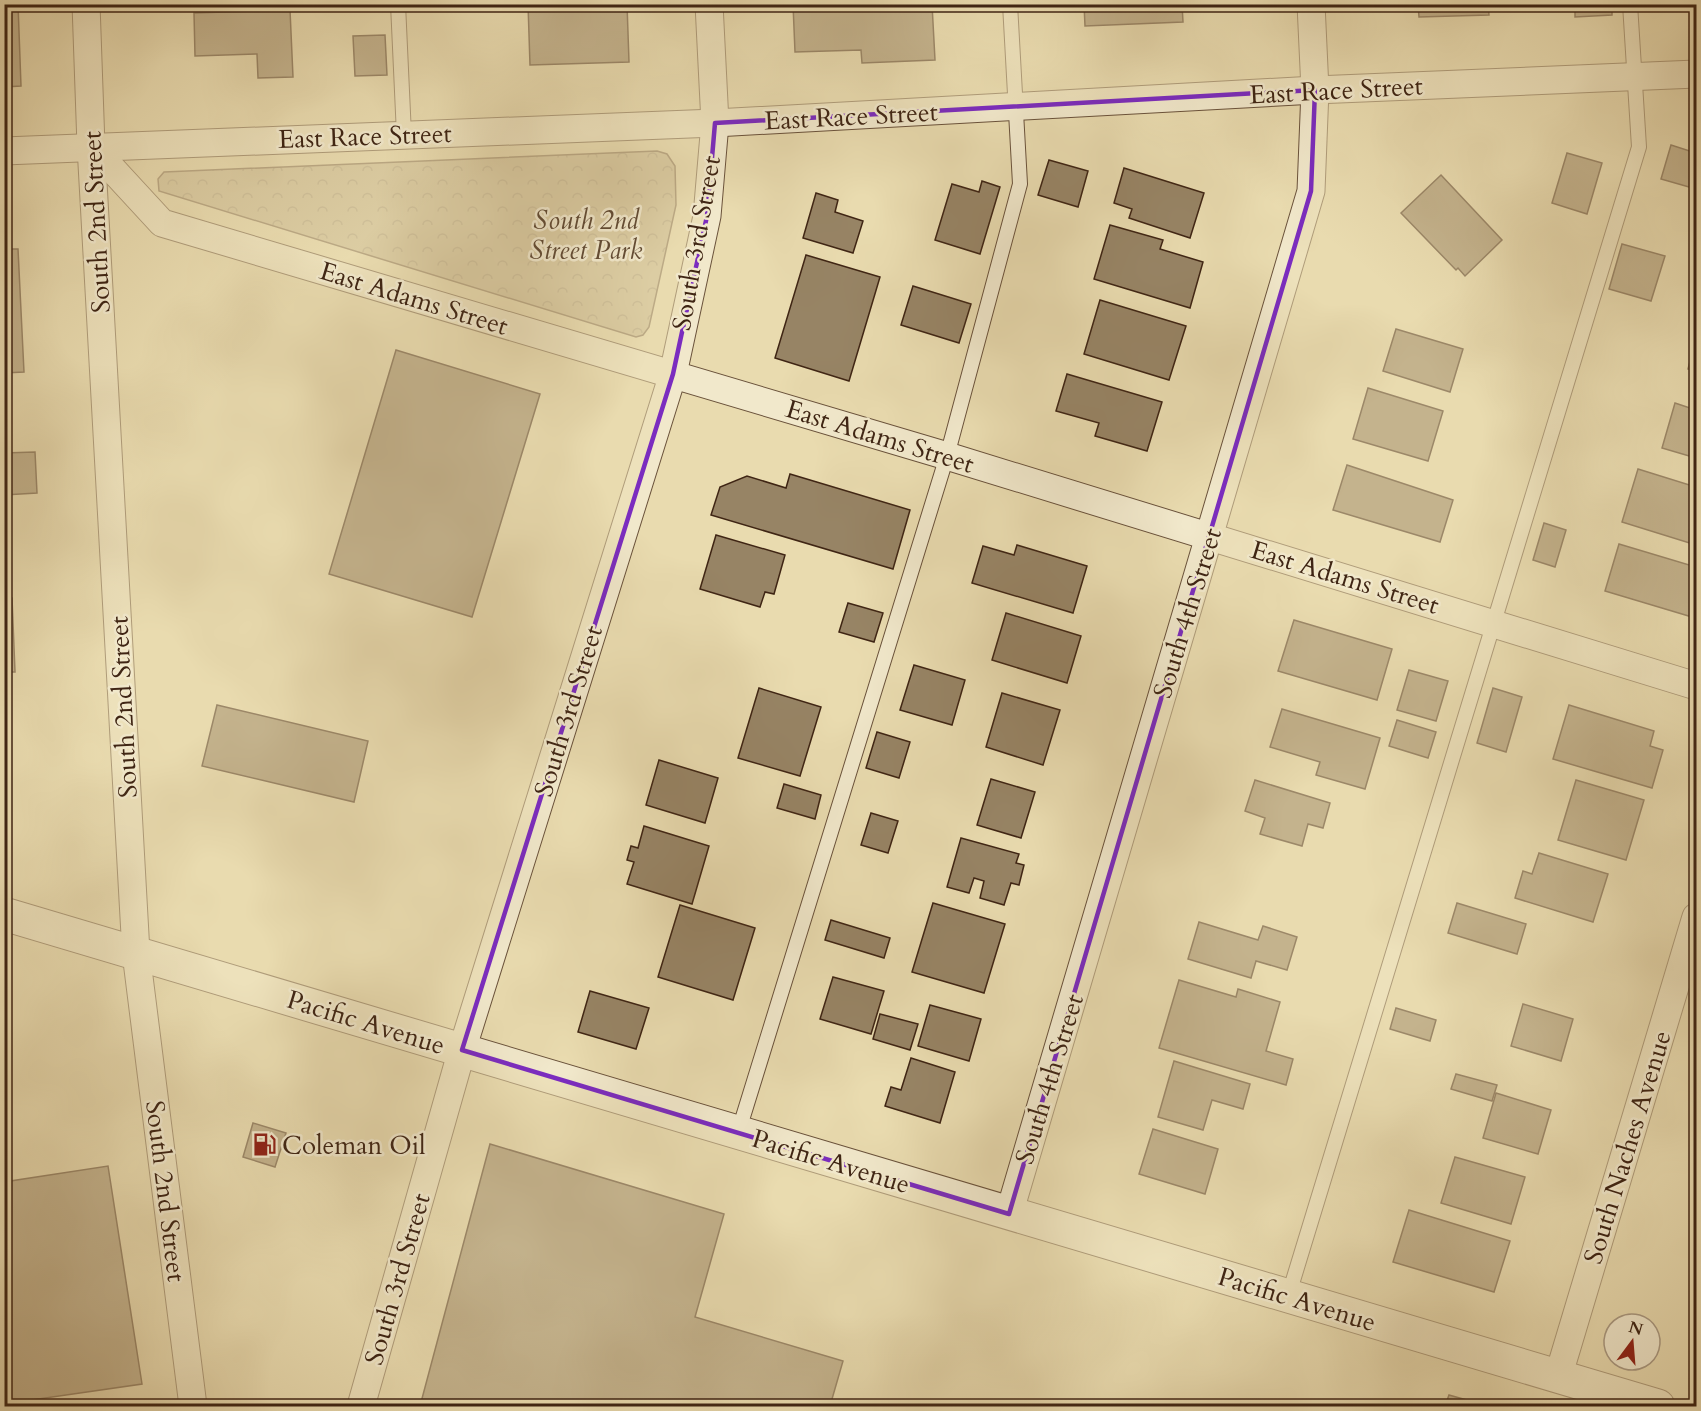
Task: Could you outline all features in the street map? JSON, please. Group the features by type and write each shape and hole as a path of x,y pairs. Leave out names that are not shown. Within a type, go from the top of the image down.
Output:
{"street":[{"name":"South 2nd Street","path":"86,4 91,146 136,953 193,1407"},
{"name":"South 3rd Street","path":"361,1407 462,1050 673,374 707,216 715,123 709,4"},
{"name":"South 4th Street","path":"1009,1214 1311,191 1315,90 1311,4"},
{"name":"East Race Street","path":"4,151 715,123 1315,90 1696,74"},
{"name":"East Adams Street","path":"91,146 162,223 947,456 1696,686"},
{"name":"Pacific Avenue","path":"4,914 1658,1407"},
{"name":"South Naches Avenue","path":"1558,1377 1696,917"}],"lane":[{"path":"398,4 404,135"},
{"path":"738,1133 947,456 1020,184 1010,4"},
{"path":"1288,1297 1639,147 1630,4"}],"highlighted area":[{"path":"1315,90 1311,191 1009,1214 462,1050 673,374 707,216 715,123"}],"green space":[{"name":"South 2nd Street Park","path":"657,151 667,154 675,166 676,205 649,327 643,335 636,337 159,191 158,179 164,172"}],"building":[{"path":"4,4 18,4 21,86 4,87"},
{"path":"528,4 627,4 629,62 530,65"},
{"path":"793,4 932,4 935,60 862,63 861,50 795,52"},
{"path":"1084,4 1182,4 1183,22 1085,26"},
{"path":"1418,4 1488,4 1489,15 1419,17"},
{"path":"1575,4 1612,4 1612,15 1575,17"},
{"path":"290,10 293,77 258,78 257,54 195,56 194,13"},
{"path":"385,35 387,75 355,76 353,36"},
{"path":"1671,145 1696,153 1696,189 1661,179"},
{"path":"1567,153 1602,163 1587,214 1552,203"},
{"path":"1049,160 1088,171 1078,207 1038,195"},
{"path":"1124,168 1204,193 1190,238 1129,218 1132,209 1114,203"},
{"path":"1441,175 1502,240 1465,276 1458,268 1456,270 1401,213"},
{"path":"982,181 1000,187 980,254 935,240 952,184 979,192"},
{"path":"816,193 838,200 835,212 863,221 853,253 803,238"},
{"path":"1110,225 1163,240 1160,249 1203,262 1190,308 1094,279"},
{"path":"1622,244 1665,256 1651,301 1609,289"},
{"path":"4,249 18,249 24,372 4,373"},
{"path":"806,255 880,277 849,381 775,358"},
{"path":"913,286 971,304 959,343 901,325"},
{"path":"1100,300 1186,326 1169,380 1084,354"},
{"path":"1396,329 1463,349 1450,392 1383,371"},
{"path":"1696,339 1696,371 1688,369"},
{"path":"396,350 540,394 472,617 329,574"},
{"path":"1067,374 1162,402 1147,451 1095,436 1099,423 1056,411"},
{"path":"1368,388 1443,411 1428,461 1353,439"},
{"path":"1675,403 1696,410 1696,458 1662,448"},
{"path":"35,452 37,493 4,495 4,453"},
{"path":"1347,465 1453,500 1440,542 1333,510"},
{"path":"1638,469 1696,487 1696,545 1622,522"},
{"path":"790,474 910,510 893,569 711,515 720,487 747,476 786,488"},
{"path":"1544,523 1566,530 1555,567 1533,560"},
{"path":"716,535 785,555 774,594 765,592 760,607 700,589"},
{"path":"1619,544 1696,567 1696,600 1692,617 1605,591"},
{"path":"1017,545 1087,566 1073,613 972,583 983,546 1014,555"},
{"path":"12,598 15,672 4,672 4,599"},
{"path":"848,603 883,613 874,642 839,632"},
{"path":"1006,613 1081,636 1067,683 992,660"},
{"path":"1294,620 1392,649 1377,700 1278,671"},
{"path":"914,665 965,680 952,725 900,710"},
{"path":"1409,670 1448,681 1436,721 1397,710"},
{"path":"759,688 821,707 800,776 738,758"},
{"path":"1493,688 1522,697 1506,752 1477,743"},
{"path":"1002,693 1060,710 1043,765 986,747"},
{"path":"217,705 368,741 354,802 202,766"},
{"path":"1569,705 1654,731 1650,746 1663,750 1652,788 1553,759"},
{"path":"1282,709 1380,738 1365,789 1316,775 1320,762 1270,747"},
{"path":"1397,720 1436,732 1428,758 1389,746"},
{"path":"877,732 910,742 899,778 866,768"},
{"path":"659,760 718,778 705,823 646,805"},
{"path":"991,779 1035,792 1021,838 977,825"},
{"path":"1255,780 1330,803 1323,828 1308,824 1302,846 1260,834 1265,818 1245,811"},
{"path":"1576,780 1644,800 1626,860 1558,840"},
{"path":"784,784 821,795 815,819 777,808"},
{"path":"871,813 898,821 888,853 861,845"},
{"path":"644,826 709,846 692,904 627,884 634,862 627,860 631,846 638,848"},
{"path":"961,838 1019,854 1016,863 1024,865 1019,885 1011,883 1004,905 980,898 984,881 974,878 969,893 947,887"},
{"path":"1539,853 1608,874 1593,922 1515,898 1523,871 1532,874"},
{"path":"933,903 1005,924 984,993 912,972"},
{"path":"1457,903 1526,924 1517,954 1448,933"},
{"path":"680,905 755,928 733,1000 658,977"},
{"path":"831,920 890,938 884,958 825,940"},
{"path":"1199,922 1258,940 1263,926 1297,937 1287,970 1256,961 1251,978 1188,959"},
{"path":"833,977 884,991 871,1034 820,1019"},
{"path":"1179,980 1236,997 1238,989 1280,1002 1266,1051 1293,1059 1286,1085 1159,1048"},
{"path":"590,991 649,1008 636,1049 578,1032"},
{"path":"1523,1004 1573,1019 1561,1061 1511,1046"},
{"path":"930,1005 981,1019 969,1061 918,1046"},
{"path":"1396,1008 1436,1020 1430,1041 1390,1029"},
{"path":"880,1014 918,1024 910,1050 873,1039"},
{"path":"911,1058 955,1072 940,1123 885,1106 891,1087 901,1090"},
{"path":"1174,1061 1250,1084 1243,1109 1212,1100 1203,1130 1158,1117"},
{"path":"1456,1074 1497,1085 1492,1101 1451,1089"},
{"path":"1496,1093 1551,1110 1538,1154 1483,1138"},
{"name":"Coleman Oil","path":"253,1123 286,1133 275,1167 243,1157"},
{"path":"1153,1129 1218,1149 1205,1194 1139,1174"},
{"path":"490,1144 724,1214 695,1317 843,1361 830,1406 420,1406"},
{"path":"1455,1157 1525,1177 1511,1224 1441,1203"},
{"path":"108,1166 142,1384 4,1404 4,1182"},
{"path":"1409,1210 1510,1241 1494,1292 1393,1262"},
{"path":"1449,1395 1488,1406 1445,1406"}],"place":[{"name":"Coleman Oil","path":"264,1145"}]}
